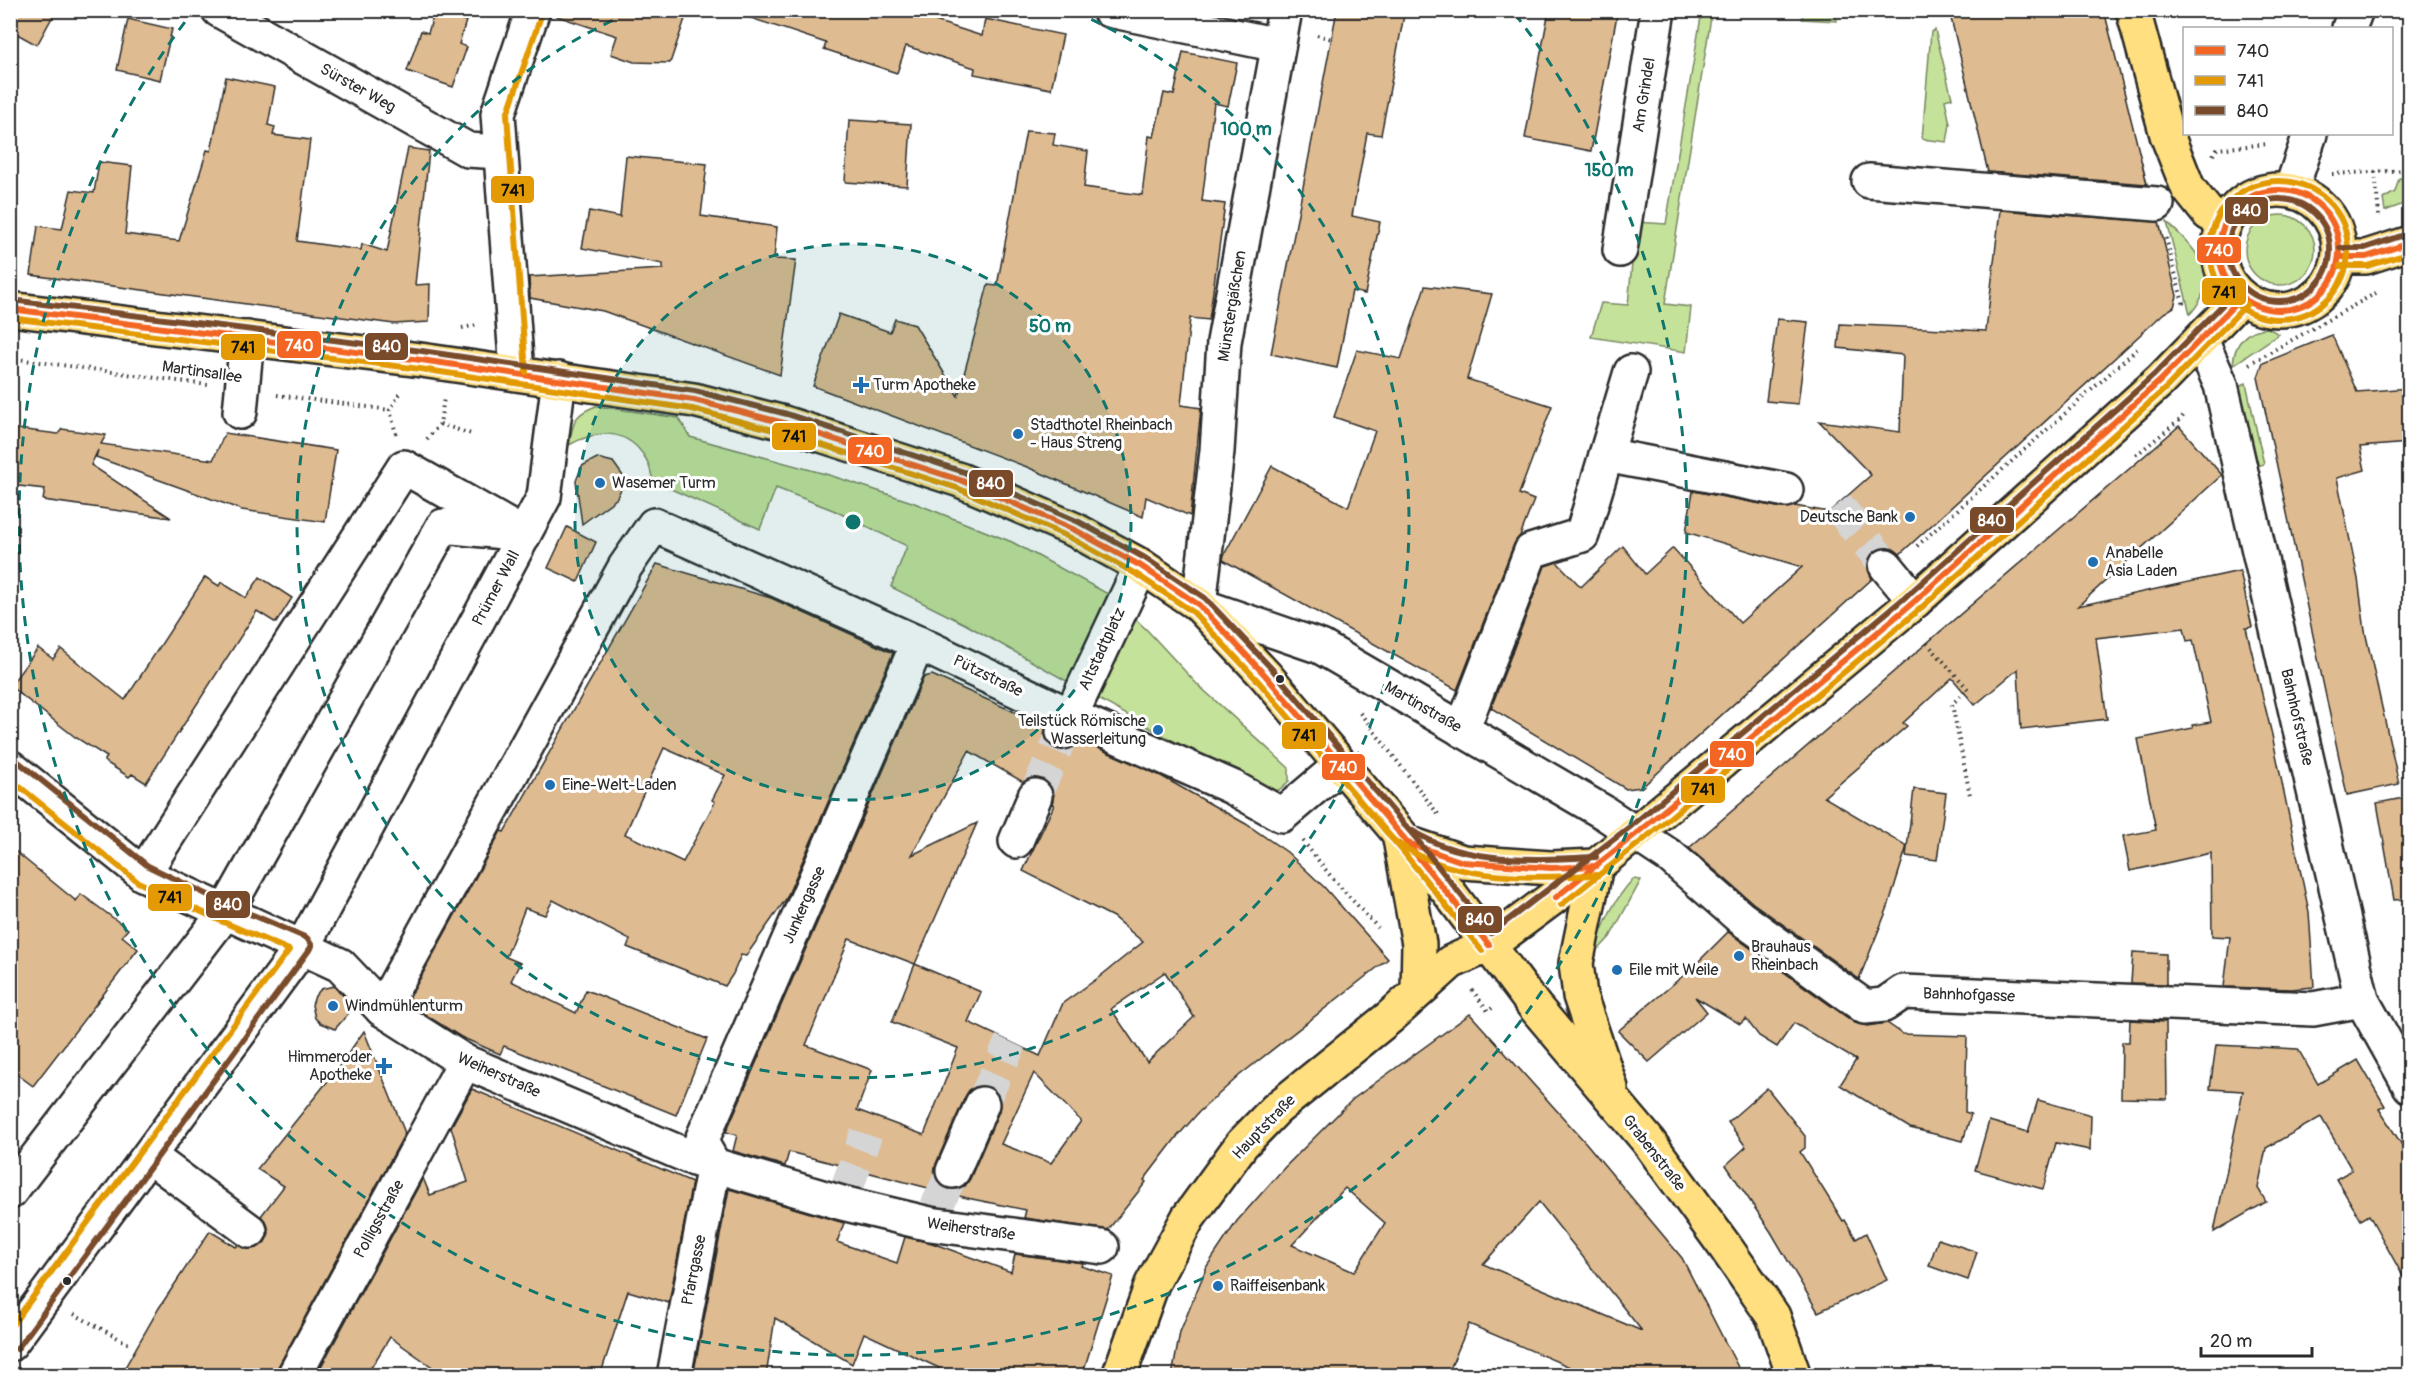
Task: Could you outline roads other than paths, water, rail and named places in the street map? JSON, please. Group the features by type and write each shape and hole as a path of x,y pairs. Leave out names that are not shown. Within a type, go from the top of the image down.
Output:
{"main road":[{"path":"2133,10 2167,135 2188,188 2208,213 2225,223"},
{"path":"2291,190 2318,203 2336,228 2340,257 2334,275 2324,291 2311,302 2293,309 2275,311 2257,307 2241,298 2230,286 2222,271 2219,255 2220,239 2225,223 2241,203 2264,191 2291,190"},
{"path":"2340,257 2366,257 2401,246"},
{"name":"Hauptstraße","path":"1119,1376 1152,1284 1188,1218 1242,1144 1276,1109 1390,1017 1450,962 1489,945 1596,866 1915,601 2151,389 2241,298"},
{"name":"Martinstraße","path":"10,309 517,373 694,400 784,423 873,450 981,489 1075,530 1141,566 1199,605 1265,675 1403,838 1489,945"},
{"path":"1403,838 1463,862 1551,868 1596,866 1576,963 1580,996 1617,1107"},
{"path":"1403,838 1419,944 1418,991"},
{"name":"Grabenstraße","path":"1489,945 1525,994 1617,1107 1648,1141 1773,1316 1794,1376"}],"street":[{"name":"Sürster Weg","path":"219,10 468,150 500,152"},
{"path":"517,373 498,114 533,10"},
{"path":"1109,10 1278,45"},
{"name":"Münstergäßchen","path":"1199,605 1217,451 1224,342 1285,10"},
{"name":"Am Grindel","path":"1620,250 1658,10"},
{"path":"2349,27 2356,10"},
{"path":"2291,190 2310,135"},
{"path":"1869,181 2160,216"},
{"path":"241,401 248,338"},
{"name":"Bahnhofstraße","path":"2201,340 2221,385 2362,1000 2409,1086"},
{"path":"1462,730 1531,551 1582,536 1632,372"},
{"path":"143,874 404,467 525,534 544,497 559,379"},
{"path":"1606,455 1786,490"},
{"name":"Pützstraße","path":"382,1009 625,567 654,525 918,643 1067,724 1232,787 1282,815 1341,765"},
{"name":"Prümer Wall","path":"10,1344 303,946 525,534 442,526 225,913"},
{"name":"Altstadtplatz","path":"1067,724 1141,566"},
{"path":"1888,568 1915,601"},
{"name":"Martinstraße","path":"1199,605 1321,647 1462,730 1506,759 1637,833"},
{"name":"Junkergasse","path":"714,1165 701,1142 918,643"},
{"name":"Weiherstraße","path":"10,767 143,874 340,965 382,1009 465,1062 697,1160 714,1165 843,1199 1102,1246"},
{"path":"1016,841 1035,796"},
{"name":"Bahnhofgasse","path":"1637,833 1671,857 1741,918 1865,1006 1884,1005 1904,992 2313,1009 2362,1000"},
{"path":"10,1192 225,913"},
{"name":"Polligsstraße","path":"294,1376 465,1062"},
{"path":"953,1171 982,1104"},
{"path":"149,1156 249,1231"},
{"name":"Pfarrgasse","path":"674,1376 714,1165"}],"tunnel":[{"path":"1837,505 1886,566"},
{"path":"1035,796 1063,732"},
{"path":"982,1104 1011,1042"},
{"path":"844,1196 866,1134"},
{"path":"936,1208 953,1171"}],"place":[{"name":"Turm Apotheke","path":"861,385"},
{"name":"Stadthotel Rheinbach - Haus Streng","path":"1018,434"},
{"name":"Wasemer Turm","path":"600,483"},
{"name":"Deutsche Bank","path":"1910,517"},
{"name":"Anabelle Asia Laden","path":"2093,562"},
{"name":"Teilstück Römische Wasserleitung","path":"1158,730"},
{"name":"Eine-Welt-Laden","path":"550,785"},
{"name":"Brauhaus Rheinbach","path":"1739,956"},
{"name":"Eile mit Weile","path":"1617,970"},
{"name":"Windmühlenturm","path":"333,1006"},
{"name":"Himmeroder Apotheke","path":"384,1066"},
{"name":"Raiffeisenbank","path":"1218,1286"}]}
